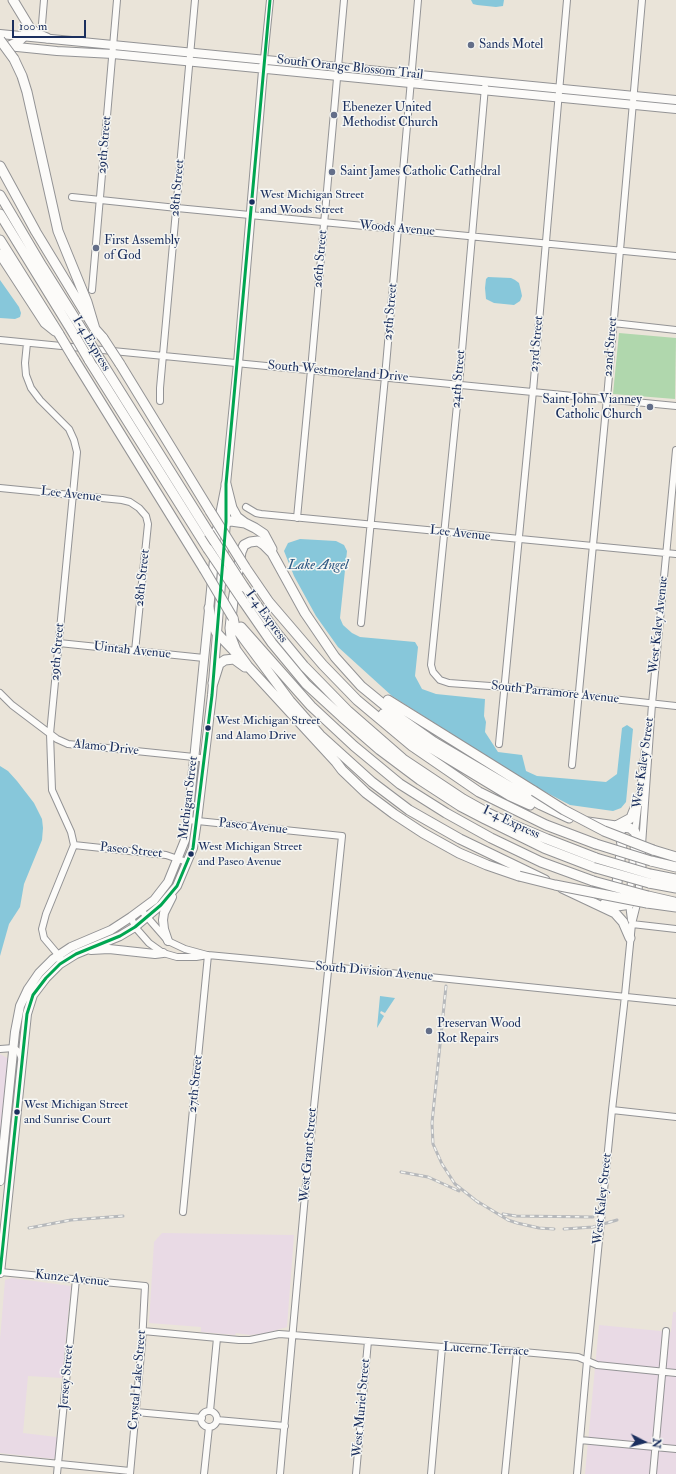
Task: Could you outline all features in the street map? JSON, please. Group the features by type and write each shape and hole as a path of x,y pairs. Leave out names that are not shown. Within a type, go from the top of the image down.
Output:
{"highway":[{"path":"13,0 27,24 36,33 47,38"},
{"path":"5,46 18,42 24,36 27,31 27,24"},
{"path":"0,40 14,59 22,76 27,92 58,231 87,302 95,329"},
{"path":"0,166 36,232 95,329 120,364 245,568 288,626 323,665 357,700 412,746 479,792 546,825 596,844 676,867"},
{"name":"I-4 Express","path":"0,195 101,361 213,531 244,587 276,632 304,666 348,712 403,759 463,799 488,813 596,863"},
{"name":"I-4 Express","path":"0,214 89,360 208,549 272,643 306,684 380,750 420,780 472,813 544,848 650,878 676,888"},
{"path":"0,240 233,618 311,706 354,746 400,784 446,813 491,838 541,862 647,900 676,902"},
{"path":"0,254 45,323 59,334"},
{"path":"226,484 232,508 237,517 264,534 272,548 272,553"},
{"path":"213,531 226,522 231,521 245,523"},
{"path":"247,665 236,650 231,637 230,628 241,552 244,545 250,542 258,542 264,545 272,553 305,613 335,657 366,690 411,726 434,742 510,788 569,818"},
{"path":"209,608 216,632 342,770 366,793 394,814 423,833 472,859 523,873 549,878 610,905 617,906 629,904 634,900 638,892"},
{"path":"233,618 235,627 290,701 320,735 372,782 409,810 523,873 615,913 623,922 630,938"},
{"path":"317,630 364,682 394,706 564,810 604,831 653,850 676,857"},
{"path":"213,683 219,664 225,660 234,659 243,665 272,693"},
{"path":"357,700 372,706 429,747 510,796 545,812 600,824 630,828 635,832 640,843 641,867"},
{"path":"336,762 374,795 424,828 456,844 499,859"},
{"path":"616,826 631,818 639,798"},
{"path":"599,900 607,899 613,896 616,890 622,840 618,830 600,824"},
{"path":"523,873 555,885 647,900 676,907"},
{"name":"I-4 Express","path":"650,878 676,879"}],"main road":[{"name":"South Orange Blossom Trail","path":"0,34 264,59 411,83 676,109"},
{"path":"40,49 48,42 57,39"},
{"name":"South Orange Blossom Trail","path":"5,46 264,68 412,74 676,100"},
{"name":"Michigan Street","path":"0,1181 2,1151 20,1006 28,989 39,973 61,958 76,954 120,936 135,927 161,905 177,886 193,848 213,683 226,522 226,484 264,59"},
{"name":"Michigan Street","path":"0,1272 26,1014 33,995 71,947 111,930 154,900 168,882 185,840 209,608 213,531 226,484"},
{"path":"168,941 164,930 164,912 177,886"},
{"path":"84,950 105,948 155,954 163,953"}],"street":[{"path":"42,24 44,0"},
{"name":"29th Street","path":"92,290 97,200 113,54 117,0"},
{"name":"28th Street","path":"160,401 195,0"},
{"name":"Michigan Street","path":"264,59 270,0"},
{"name":"26th Street","path":"297,518 344,0"},
{"name":"25th Street","path":"361,623 385,377 418,0"},
{"name":"23rd Street","path":"499,744 533,391 567,0"},
{"name":"22nd Street","path":"572,765 607,398 642,0"},
{"name":"24th Street","path":"436,676 433,672 432,665 486,81"},
{"name":"Woods Avenue","path":"72,197 676,256"},
{"path":"613,323 676,330"},
{"name":"South Westmoreland Drive","path":"0,340 607,398 676,406"},
{"name":"29th Street","path":"27,343 25,363 26,375 31,388 40,400 68,429 74,440 77,452 50,734 52,790 71,832 74,845"},
{"name":"West Kaley Avenue","path":"652,704 676,450"},
{"name":"Lee Avenue","path":"0,488 122,500 130,502 139,508"},
{"name":"Lee Avenue","path":"246,507 259,514 676,554"},
{"name":"28th Street","path":"135,651 148,524 146,516 139,508"},
{"name":"Uintah Avenue","path":"59,643 204,658"},
{"name":"South Parramore Avenue","path":"436,676 440,680 448,683 504,687 676,706"},
{"name":"Alamo Drive","path":"0,693 12,705 57,740 68,744 204,759"},
{"name":"West Kaley Street","path":"632,924 629,904 635,832 652,704"},
{"name":"West Kaley Street","path":"577,1474 630,938 637,904 641,867 652,704"},
{"name":"Paseo Avenue","path":"188,820 342,836"},
{"name":"West Grant Street","path":"280,1474 306,1192 342,836"},
{"path":"61,958 44,938 42,930 43,923 74,845"},
{"name":"Paseo Street","path":"74,845 166,855 187,862"},
{"name":"South Division Avenue","path":"140,910 168,941 185,949 208,955 676,1002"},
{"name":"South Division Avenue","path":"131,917 135,927 149,943 163,953 177,957 196,957 208,955"},
{"path":"632,924 676,929"},
{"path":"163,953 167,948 168,941"},
{"name":"27th Street","path":"183,1212 208,955"},
{"path":"0,1049 14,1048 19,1052 22,1059"},
{"path":"612,1110 676,1117"},
{"path":"2,1151 12,1152"},
{"name":"Kunze Avenue","path":"0,1272 145,1286"},
{"name":"Jersey Street","path":"57,1474 76,1279"},
{"name":"Crystal Lake Street","path":"130,1472 143,1331 145,1286"},
{"path":"653,1474 666,1330"},
{"name":"Lucerne Terrace","path":"143,1331 250,1340 279,1334 442,1347 447,1346 517,1351 578,1357 597,1365 676,1373"},
{"path":"210,1411 217,1338"},
{"name":"West Muriel Street","path":"356,1474 368,1341"},
{"path":"431,1474 442,1347"},
{"path":"505,1474 517,1351"},
{"path":"210,1411 216,1414 217,1420 214,1425 209,1427 203,1424 202,1418 204,1413 210,1411"},
{"path":"136,1412 202,1418"},
{"path":"217,1420 285,1426"},
{"path":"204,1474 209,1427"},
{"path":"580,1440 676,1449"},
{"path":"0,1458 58,1463 130,1472"}],"shaded area":[{"path":"0,1054 9,1059 0,1137"},
{"path":"162,1233 294,1235 287,1327 266,1333 250,1335 236,1333 235,1335 201,1332 201,1327 149,1323 154,1242"},
{"path":"12,1278 71,1286 62,1378 28,1376 23,1433 57,1437 56,1454 54,1459 0,1453 0,1340 5,1280"},
{"path":"673,1312 676,1312 676,1474 585,1474 599,1325 671,1332"}],"green space":[{"path":"619,333 676,338 675,399 613,394"}],"water":[{"path":"471,0 504,0 503,6 496,7 473,4"},
{"path":"488,277 511,278 519,283 522,296 520,301 514,305 494,303 486,299 485,288 486,279"},
{"path":"0,280 19,307 21,313 20,317 15,319 0,318"},
{"name":"Lake Angel","path":"300,539 336,541 344,545 347,551 340,618 343,625 352,633 360,637 415,642 418,647 415,676 422,689 436,694 485,699 485,732 498,752 522,755 526,771 537,776 606,782 617,774 622,728 627,725 633,729 626,802 621,808 613,811 570,805 532,785 392,696 338,647 316,616 294,576 284,551 288,543"},
{"path":"0,766 8,771 34,803 42,819 43,828 42,840 24,884 20,907 9,924 0,956"},
{"path":"380,996 395,998 385,1013 381,1011 380,1013 384,1016 377,1028"}],"railway":[{"path":"446,986 432,1123 433,1144 442,1164 455,1184 479,1203"},
{"path":"401,1172 428,1177 459,1191"},
{"path":"475,1200 508,1220 539,1228 554,1229"},
{"path":"503,1214 516,1216 593,1217"},
{"path":"29,1228 71,1220 123,1216"},
{"path":"564,1229 593,1227 617,1220"}],"transit line":[{"path":"0,1273 27,1014 33,995 46,978 60,964 76,954 120,936 135,927 161,905 177,886 193,848 212,695 226,522 226,484 270,0"}],"place":[{"name":"Sands Motel","path":"471,45"},
{"name":"Ebenezer United Methodist Church","path":"334,115"},
{"name":"Saint James Catholic Cathedral","path":"332,172"},
{"name":"West Michigan Street and Woods Street","path":"252,202"},
{"name":"First Assembly of God","path":"96,248"},
{"name":"Saint John Vianney Catholic Church","path":"650,407"},
{"name":"West Michigan Street and Alamo Drive","path":"208,728"},
{"name":"West Michigan Street and Paseo Avenue","path":"191,854"},
{"name":"Preservan Wood Rot Repairs","path":"429,1031"},
{"name":"West Michigan Street and Sunrise Court","path":"17,1112"}]}
